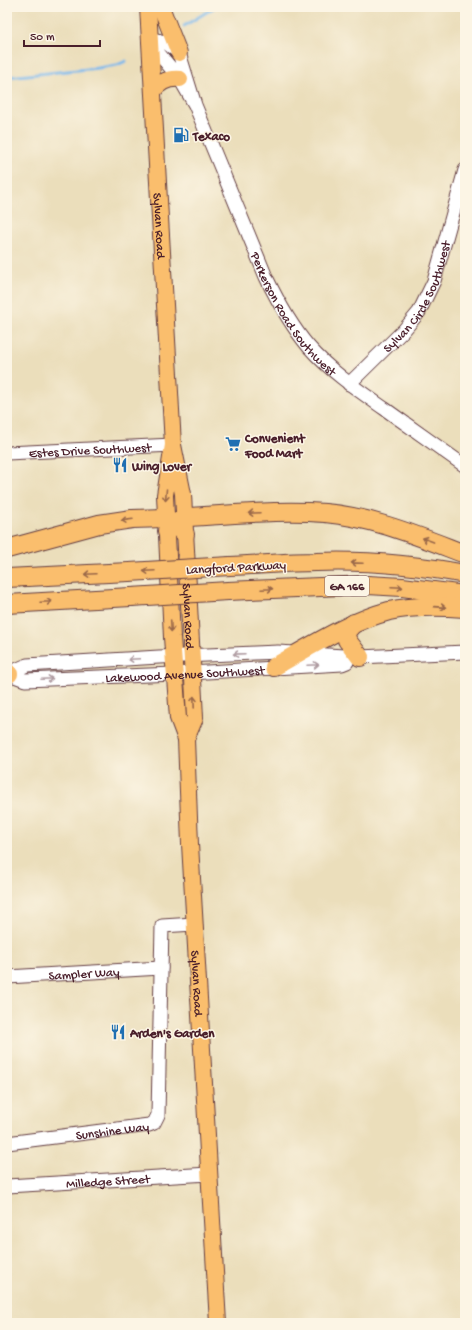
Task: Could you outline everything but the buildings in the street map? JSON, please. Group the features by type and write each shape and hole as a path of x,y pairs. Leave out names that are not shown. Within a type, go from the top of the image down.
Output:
{"highway":[{"path":"7,549 99,524 132,519 176,524 293,512 326,513 357,518 399,530 465,554"},
{"name":"Langford Parkway","path":"7,578 317,562 372,563 465,574"},
{"name":"Langford Parkway","path":"7,604 228,591 368,585 402,587 465,595"},
{"path":"274,667 354,623 390,611 429,606 465,608"},
{"path":"354,623 346,632 347,640 360,657"}],"main road":[{"name":"Sylvan Road","path":"148,7 173,445 165,495 176,524 192,664 195,718 186,739"},
{"path":"161,7 179,53"},
{"path":"153,92 157,86 163,82 170,79 180,79"},
{"name":"Sylvan Road","path":"176,524 173,657 178,718 186,739 194,924 218,1323"}],"street":[{"path":"150,43 157,40 165,42 179,53"},
{"name":"Perkerson Road Southwest","path":"150,43 180,79 195,105"},
{"name":"Perkerson Road Southwest","path":"179,53 195,105 266,277 277,301 293,327 328,366 349,384 465,466"},
{"name":"Sylvan Circle Southwest","path":"349,384 404,330 419,312 434,281 465,170"},
{"name":"Estes Drive Southwest","path":"7,453 173,445"},
{"name":"Lakewood Avenue Southwest","path":"8,674 25,680 174,674 192,664 278,652 360,657 465,652"},
{"name":"Lakewood Avenue Southwest","path":"8,674 27,665 173,657 192,664 274,667 342,664 360,657"},
{"name":"Sunshine Way","path":"7,1143 149,1125 154,1123 158,1115 162,926 194,924"},
{"name":"Sampler Way","path":"7,977 161,968"},
{"name":"Milledge Street","path":"7,1186 209,1174"}],"waterway":[{"path":"184,26 215,7"},
{"path":"7,77 98,68 117,65 126,61"}],"place":[{"name":"Texaco","path":"181,135"},
{"name":"Convenient Food Mart","path":"233,444"},
{"name":"Wing Lover","path":"120,465"},
{"name":"Arden's Garden","path":"118,1032"}]}
